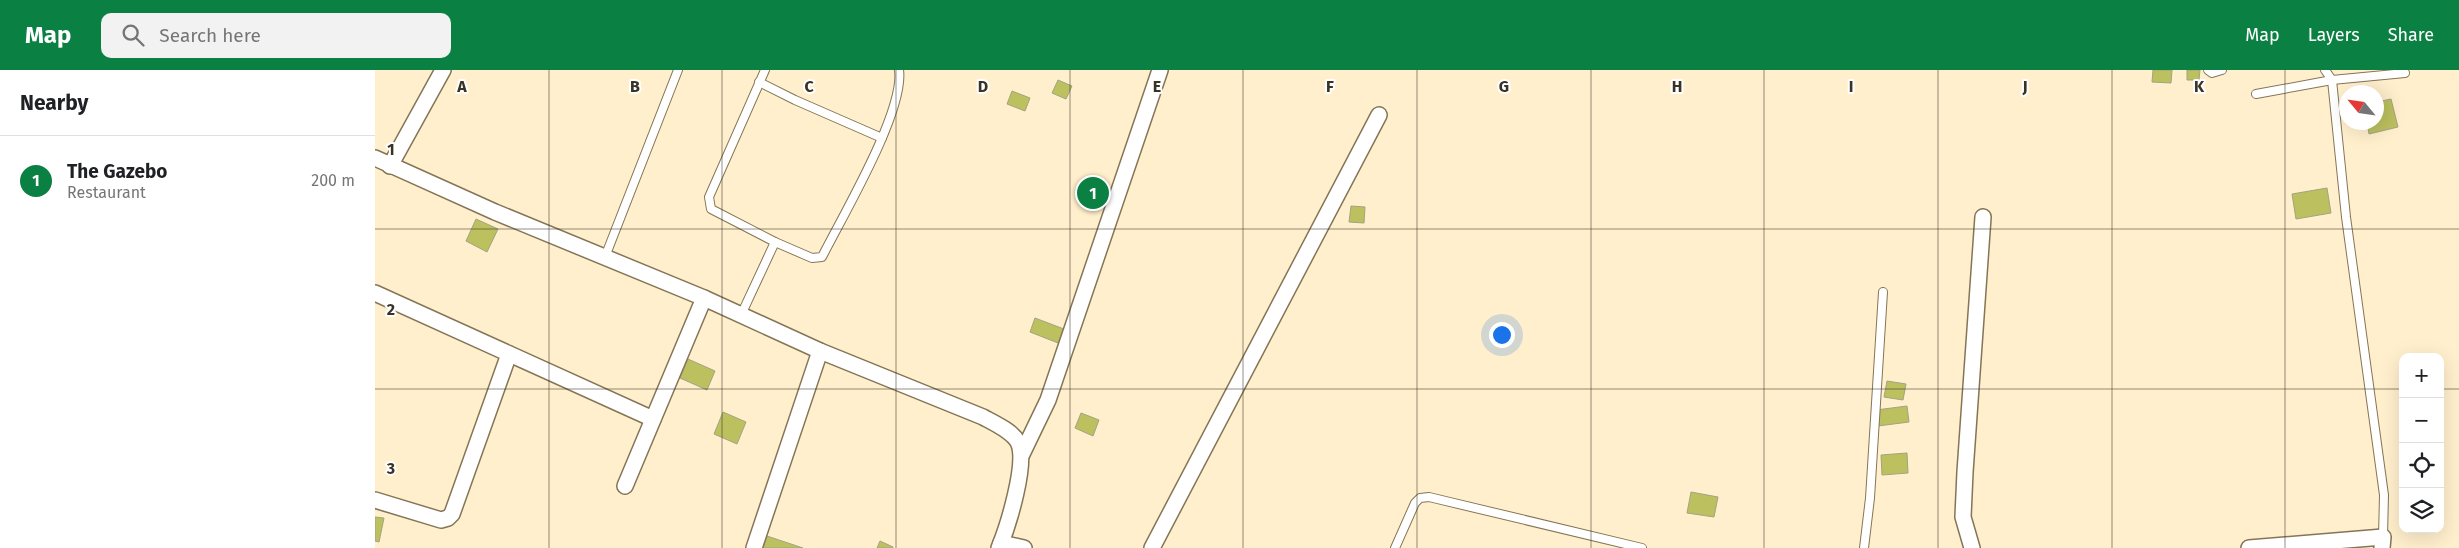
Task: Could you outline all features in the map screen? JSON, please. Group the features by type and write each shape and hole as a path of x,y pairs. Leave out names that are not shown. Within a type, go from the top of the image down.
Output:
{"street":[{"path":"390,166 443,70"},
{"path":"1024,548 1000,545 1019,476 1022,454 1047,400 1160,70"},
{"path":"1152,548 1379,115"},
{"path":"375,158 704,298 820,351 983,417 1000,426 1017,440 1022,454"},
{"path":"1972,548 1963,517 1983,217"},
{"path":"375,293 653,419"},
{"path":"625,486 704,298"},
{"path":"754,548 820,351"},
{"path":"375,500 441,520 448,518 452,514 509,354"},
{"path":"2249,548 2383,542"}],"lane":[{"path":"605,256 679,70"},
{"path":"765,70 709,197 709,203 711,209 775,242 812,258 822,257 882,138 900,86 899,70"},
{"path":"2208,70 2212,73 2222,70"},
{"path":"2325,70 2332,80 2346,217 2384,495 2383,542"},
{"path":"2256,94 2332,80 2405,73"},
{"path":"759,82 882,138"},
{"path":"741,315 775,242"},
{"path":"1864,548 1883,292"},
{"path":"1395,548 1415,503 1420,498 1429,498 1642,548"}],"building":[{"path":"2153,70 2172,70 2171,83 2152,82"},
{"path":"2187,70 2200,70 2199,80 2187,80"},
{"path":"1058,80 1072,86 1066,99 1052,93"},
{"path":"1012,91 1030,98 1025,111 1007,104"},
{"path":"2391,99 2398,127 2369,134 2368,130 2384,130 2384,100"},
{"path":"2327,188 2331,213 2296,219 2292,194"},
{"path":"1351,206 1365,207 1364,223 1349,222"},
{"path":"476,219 498,229 487,252 466,241"},
{"path":"1035,318 1064,329 1058,343 1030,332"},
{"path":"688,359 715,371 707,390 680,378"},
{"path":"1887,381 1906,384 1903,400 1884,397"},
{"path":"1907,406 1909,422 1878,426 1876,410"},
{"path":"723,412 746,422 737,444 714,434"},
{"path":"1081,413 1099,420 1093,436 1075,428"},
{"path":"1907,453 1908,473 1882,475 1881,455"},
{"path":"1691,492 1718,497 1714,517 1687,513"},
{"path":"375,517 384,518 379,542 375,541"},
{"path":"767,536 803,548 763,548"},
{"path":"880,541 893,547 893,548 877,548"}],"place":[{"name":"The Gazebo","path":"1093,193"}]}
